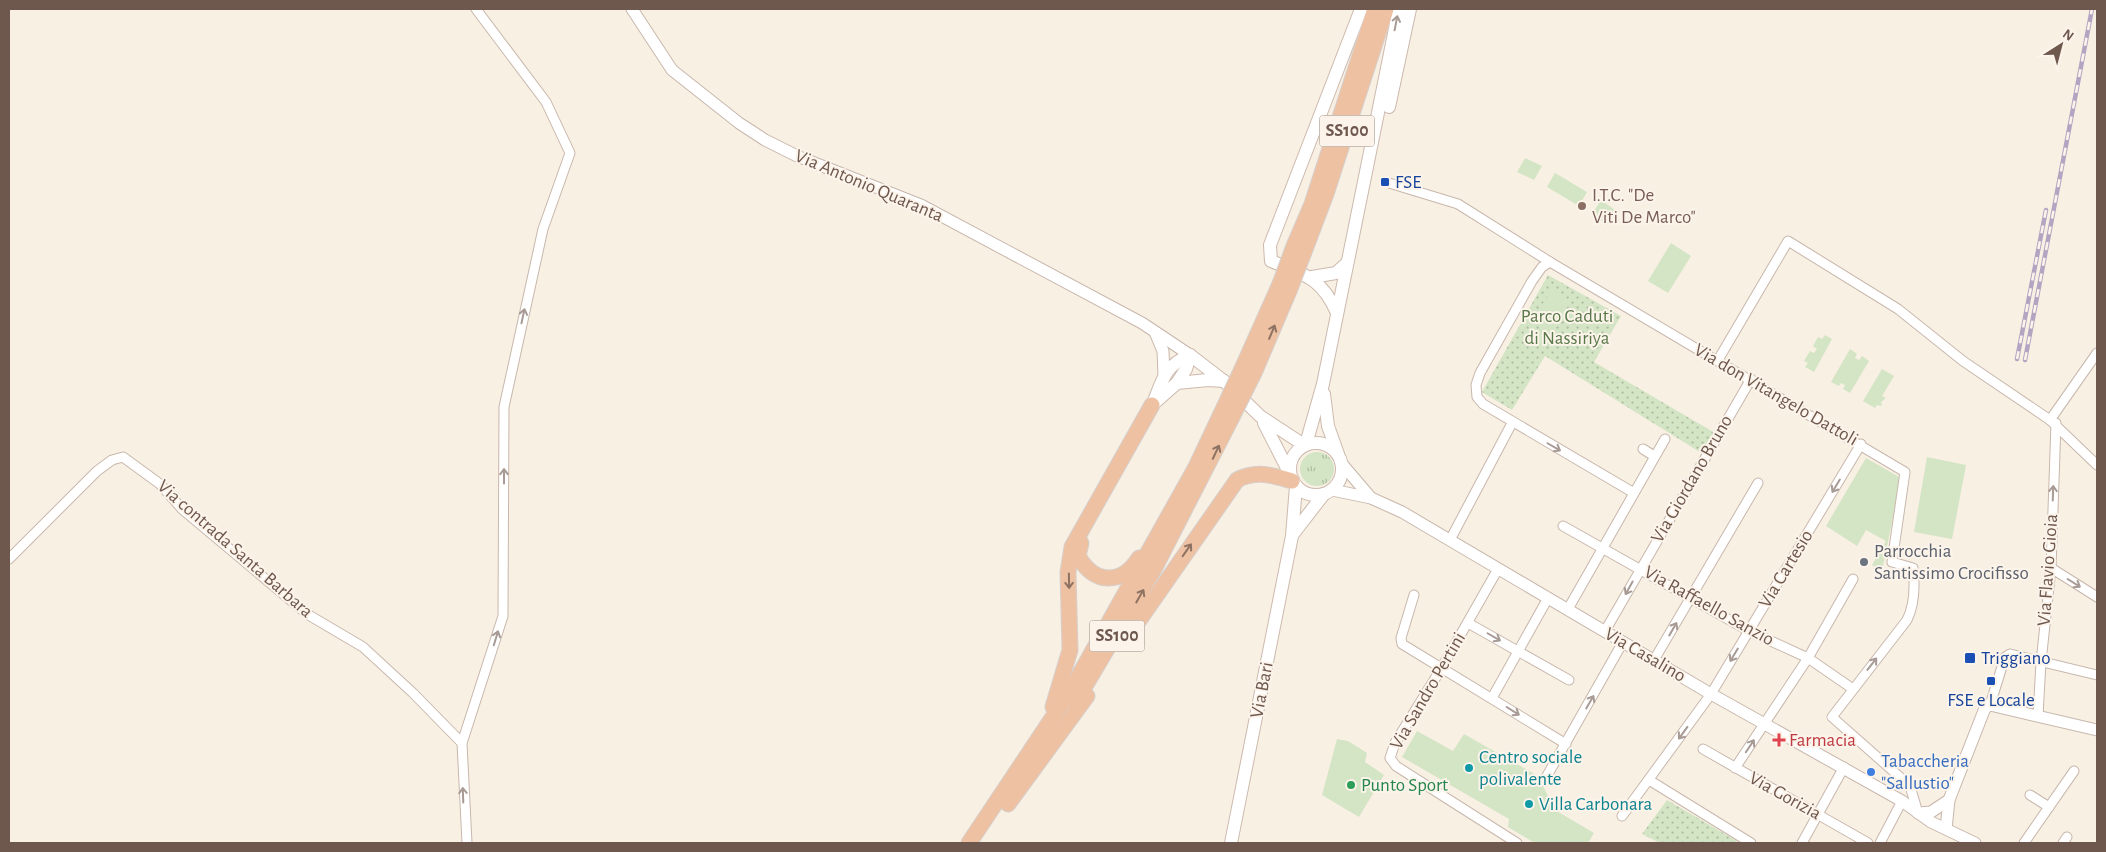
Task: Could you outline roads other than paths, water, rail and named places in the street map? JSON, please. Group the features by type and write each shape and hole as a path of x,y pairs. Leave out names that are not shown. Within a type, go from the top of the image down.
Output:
{"highway":[{"name":"SS100","path":"1299,249 1375,9"},
{"name":"SS100","path":"982,843 1118,635 1202,480 1227,416 1299,249 1326,194 1386,9"},
{"name":"SS100","path":"1045,731 1061,686 1070,650 1068,572 1072,547 1152,405"},
{"name":"SS100","path":"1087,519 1078,556 1085,568 1099,577 1113,579 1132,569 1227,416"},
{"name":"SS100","path":"1008,804 1058,737 1230,487 1246,475 1260,473 1293,480"},
{"name":"SS100","path":"970,843 1045,731 1104,634 1180,494"}],"main road":[{"path":"1337,313 1330,297 1312,277 1271,261 1270,245 1361,9"},
{"path":"1305,445 1324,384 1346,264 1367,174 1399,9"},
{"path":"1367,174 1388,111 1410,9"},
{"path":"1312,277 1336,273 1346,264"},
{"path":"1190,355 1225,382 1260,416 1305,445"},
{"path":"1152,405 1164,375 1175,361 1190,355"},
{"path":"1152,405 1177,383 1186,369 1190,355"},
{"path":"1177,383 1208,380 1225,382"},
{"path":"1292,536 1338,482 1342,474 1341,460 1328,426 1324,384"},
{"path":"1260,416 1293,480 1313,495 1328,492"},
{"path":"1293,480 1291,461 1297,451 1305,445 1324,444 1334,449 1341,460"},
{"name":"Via Bari","path":"1231,843 1292,536 1293,480"}],"street":[{"path":"467,843 462,743 503,616 504,407 543,228 570,153 546,102 476,9"},
{"name":"Via Antonio Quaranta","path":"632,9 672,70 765,140 797,156 921,205 1155,332 1190,355"},
{"path":"1389,183 1458,204 1550,262 1542,267 1532,281 1480,373 1476,385 1478,397 1483,404 1512,422 1634,493"},
{"path":"1718,360 1788,241 1898,309 1962,361 2053,422 2097,465"},
{"name":"Via don Vitangelo Dattoli","path":"1550,262 1861,444 1905,472 1892,562 1913,568 1913,599 1908,620 1853,689"},
{"path":"1155,332 1163,351 1164,375"},
{"path":"2053,422 2097,352"},
{"name":"Via Giordano Bruno","path":"1605,631 1751,379"},
{"path":"1450,540 1512,422"},
{"name":"Via Flavio Gioia","path":"2038,716 2041,662 2051,568 2053,422"},
{"path":"1568,609 1665,439"},
{"name":"Via Cartesio","path":"1622,816 1711,694 1861,444"},
{"path":"1643,449 1654,456"},
{"name":"Via contrada Santa Barbara","path":"9,559 97,471 112,460 123,457 160,484 182,508 307,614 363,647 413,693 462,743"},
{"name":"Via Casalino","path":"1341,460 1371,498"},
{"path":"1654,660 1758,483"},
{"name":"Via Casalino","path":"1328,492 1371,498 1402,512 1711,694 1766,723 1902,801 1918,814 1974,843"},
{"name":"Via Raffaello Sanzio","path":"1562,526 1640,568 1749,631 1808,658 1853,689"},
{"path":"2051,568 2097,598"},
{"name":"Via Sandro Pertini","path":"1498,569 1441,669 1391,750 1392,763 1517,843"},
{"path":"1735,768 1808,658 1853,579"},
{"path":"1414,595 1401,638 1402,644 1566,744"},
{"path":"1492,698 1548,598"},
{"path":"1468,623 1569,680"},
{"path":"1544,781 1623,642"},
{"path":"1946,830 1949,800 1982,714 1990,705 2006,657 2010,654 2097,675"},
{"path":"1853,689 1832,717 1910,786 1918,814 1931,812 1949,800"},
{"path":"1990,705 2097,730"},
{"name":"Via Gorizia","path":"1703,749 1868,843"},
{"path":"1802,843 1844,768"},
{"path":"2024,843 2074,771"},
{"path":"1649,780 1745,842"},
{"path":"2030,795 2049,807"},
{"path":"1880,843 1902,801"}],"railway":[{"path":"2025,360 2092,9"},
{"path":"2017,359 2046,210"}],"place":[{"name":"FSE","path":"1385,182"},
{"name":"I.T.C. \"De Viti De Marco\"","path":"1582,206"},
{"name":"Parrocchia Santissimo Crocifisso","path":"1864,562"},
{"name":"Triggiano","path":"1970,658"},
{"name":"FSE e Locale","path":"1991,681"},
{"name":"Farmacia","path":"1779,740"},
{"name":"Centro sociale polivalente","path":"1469,768"},
{"name":"Tabaccheria \"Sallustio\"","path":"1871,772"},
{"name":"Punto Sport","path":"1351,785"},
{"name":"Villa Carbonara","path":"1529,804"}],"park label":[{"name":"Parco Caduti di Nassiriya","path":"1567,327"}]}
